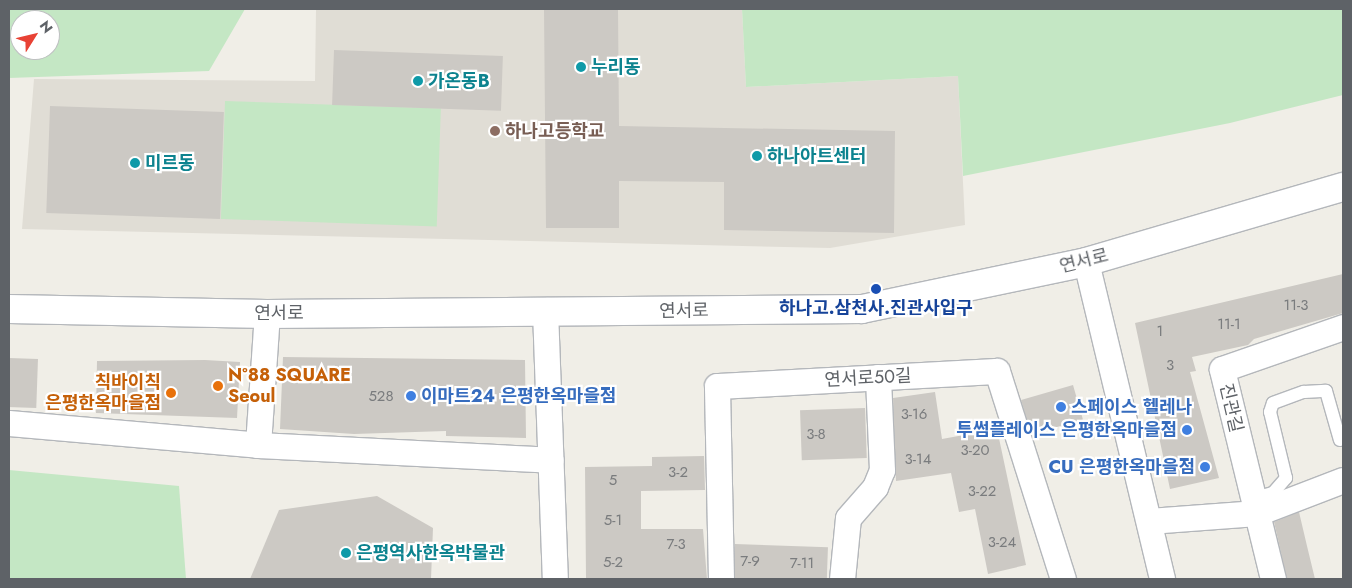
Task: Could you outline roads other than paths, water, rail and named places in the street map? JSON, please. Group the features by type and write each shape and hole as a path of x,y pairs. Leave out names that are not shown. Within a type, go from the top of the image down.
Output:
{"main road":[{"name":"연서로","path":"9,309 267,314 545,310 862,309 1086,262 1343,187"}],"street":[{"path":"1086,262 1095,314 1149,521 1162,579"},
{"path":"545,310 555,579"},
{"path":"258,445 267,314"},
{"name":"진관길","path":"1272,579 1222,369 1343,328"},
{"name":"연서로50길","path":"721,579 717,386 998,371 1057,578"},
{"path":"842,579 848,518 875,487 882,470 878,377"},
{"path":"9,423 258,445 551,460"},
{"path":"1149,521 1255,506 1343,480"}],"lane":[{"path":"1255,506 1282,486 1286,478 1270,412 1272,403 1304,392 1326,391 1340,440"}],"place":[{"name":"누리동","path":"581,67"},
{"name":"가온동B","path":"418,81"},
{"name":"하나고등학교","path":"495,131"},
{"name":"하나아트센터","path":"757,156"},
{"name":"미르동","path":"135,163"},
{"name":"하나고.삼천사.진관사입구","path":"876,289"},
{"name":"N°88 SQUARE Seoul","path":"218,386"},
{"name":"칙바이칙 은평한옥마을점","path":"171,393"},
{"name":"이마트24 은평한옥마을점","path":"411,396"},
{"name":"스페이스 헬레나","path":"1061,407"},
{"name":"투썸플레이스 은평한옥마을점","path":"1187,430"},
{"name":"CU 은평한옥마을점","path":"1205,467"},
{"name":"은평역사한옥박물관","path":"346,553"}]}
